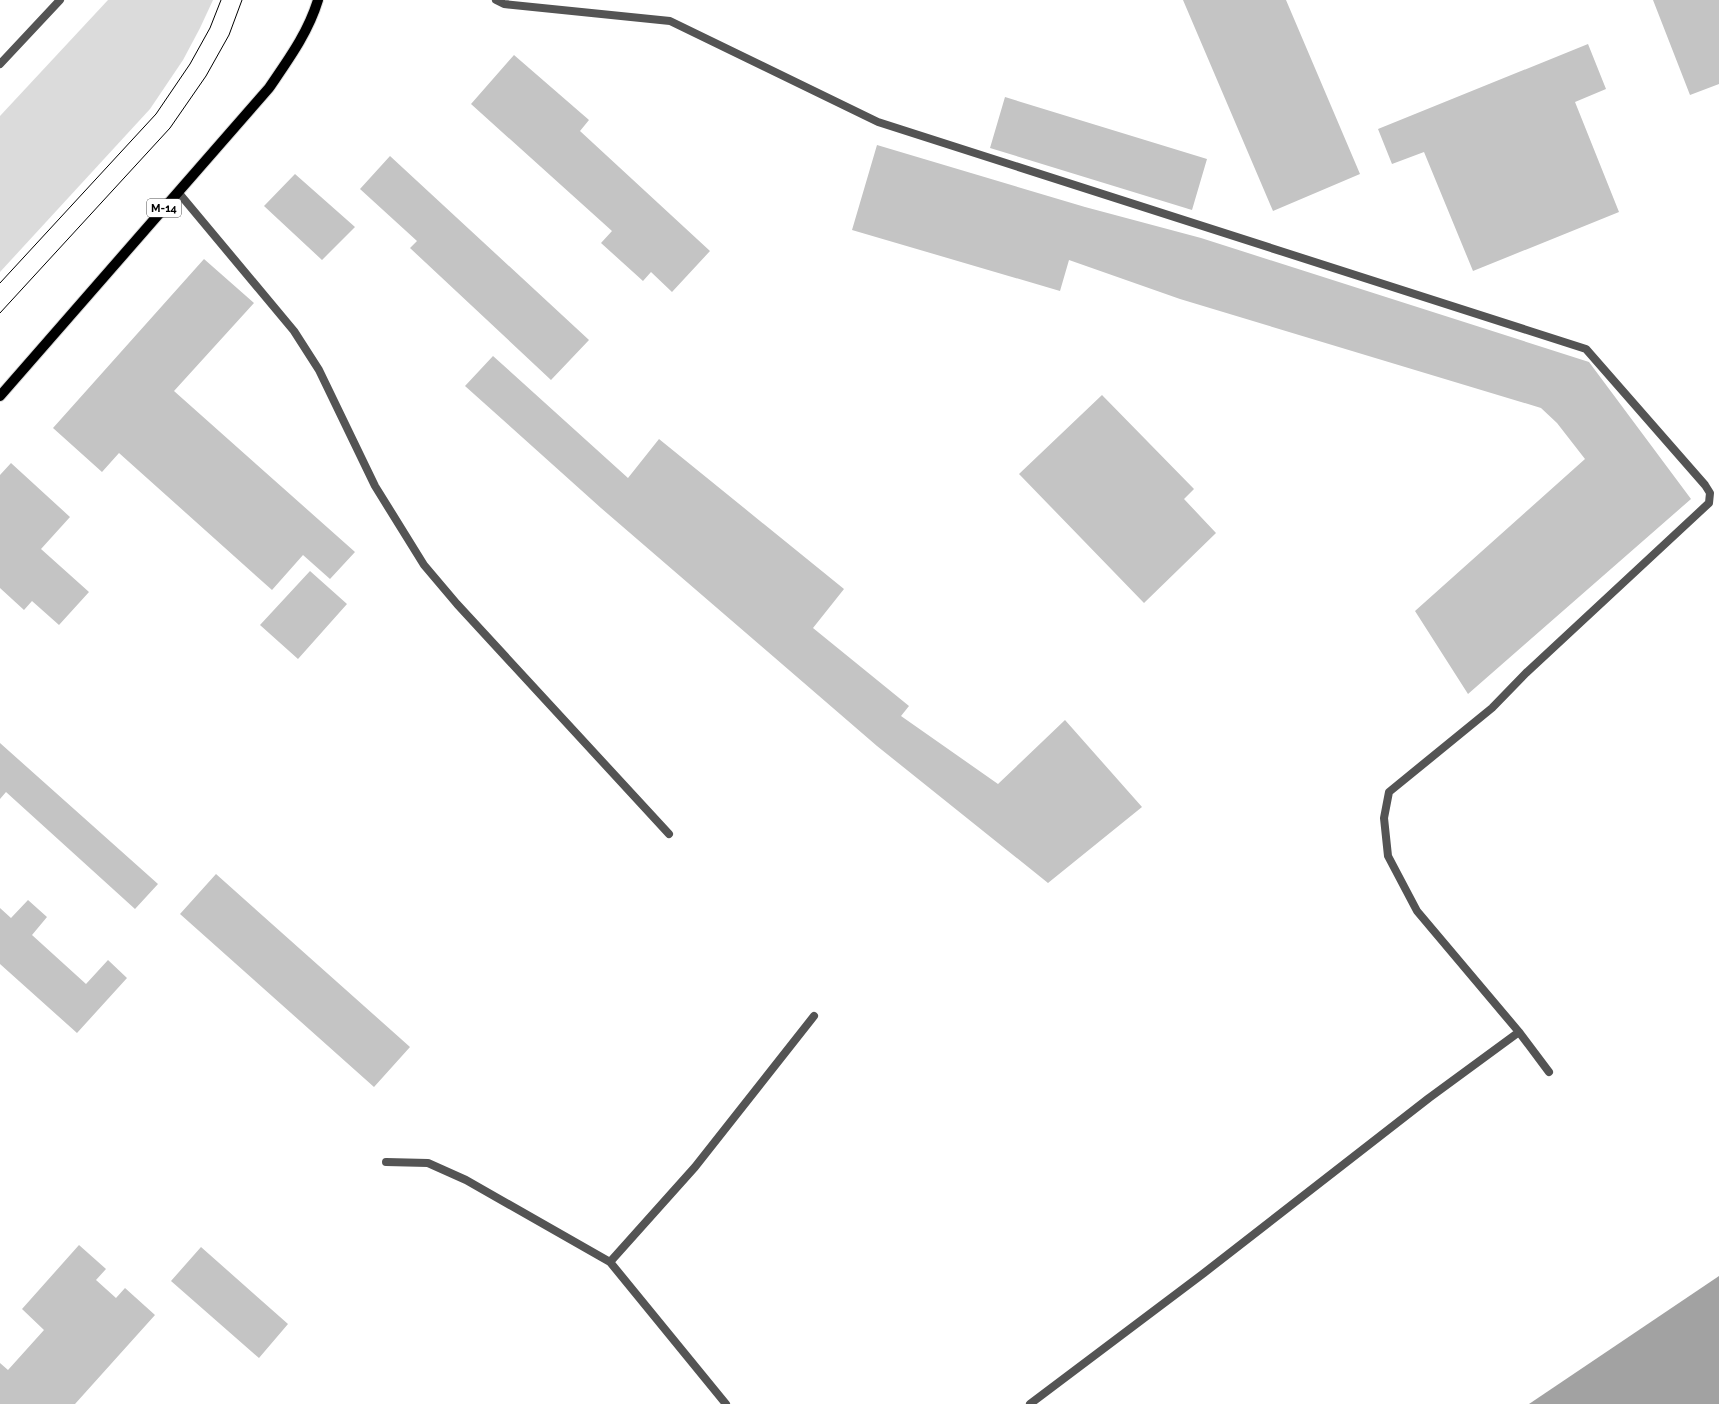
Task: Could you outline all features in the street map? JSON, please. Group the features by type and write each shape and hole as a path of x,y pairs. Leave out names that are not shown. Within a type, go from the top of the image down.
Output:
{"main road":[{"name":"М-14","path":"0,396 269,88 301,41 318,0"}],"lane":[{"path":"0,64 60,0"},
{"path":"496,0 504,4 670,21 878,122 1586,349 1705,485 1710,493 1709,503 1526,673 1492,708 1389,792 1384,818 1388,856 1417,912 1519,1032 1549,1072"},
{"path":"178,192 298,338 319,370 375,486 424,565 457,604 669,834"},
{"path":"610,1262 695,1167 814,1016"},
{"path":"1030,1404 1210,1268 1429,1098 1519,1032"},
{"path":"386,1162 428,1163 466,1180 610,1262 726,1404"}],"shaded area":[{"path":"108,0 213,0 183,60 150,109 0,272 0,116"},
{"path":"1719,1276 1719,1404 1529,1404"}],"building":[{"path":"1183,0 1286,0 1360,174 1273,211"},
{"path":"1653,0 1719,0 1719,84 1690,95"},
{"path":"1588,44 1606,89 1575,102 1619,212 1473,271 1424,152 1392,164 1378,129"},
{"path":"514,55 589,120 580,131 710,251 672,292 651,272 643,281 601,243 612,231 471,104"},
{"path":"1005,97 1207,159 1192,210 990,148"},
{"path":"877,145 1085,207 1201,238 1589,362 1691,499 1468,694 1415,611 1585,459 1557,423 1541,408 1180,299 1069,260 1060,291 852,230"},
{"path":"390,156 589,340 551,380 410,248 417,241 360,189"},
{"path":"295,174 355,227 322,260 264,206"},
{"path":"204,259 254,303 174,391 355,552 330,579 303,555 272,590 119,453 102,472 53,428"},
{"path":"493,356 628,478 659,439 844,589 813,628 909,706 901,716 998,784 1065,720 1142,807 1048,883 877,746 601,508 465,386"},
{"path":"1102,395 1194,489 1184,499 1216,533 1144,603 1019,474"},
{"path":"11,463 70,517 41,549 89,592 59,625 32,601 24,610 0,588 0,475"},
{"path":"310,571 347,604 298,659 260,625"},
{"path":"0,743 158,884 135,909 6,792 0,799"},
{"path":"216,874 410,1047 374,1087 180,914"},
{"path":"28,900 47,917 32,935 86,984 108,960 127,978 77,1033 0,964 0,908 11,918"},
{"path":"79,1245 106,1269 96,1280 116,1298 125,1288 155,1315 75,1404 0,1404 0,1363 8,1370 44,1330 22,1309"},
{"path":"201,1247 288,1324 259,1358 171,1281"}],"tram line":[{"path":"0,283 156,114 190,64 210,28 221,0"},
{"path":"0,313 170,128 206,76 229,35 242,0"}]}
